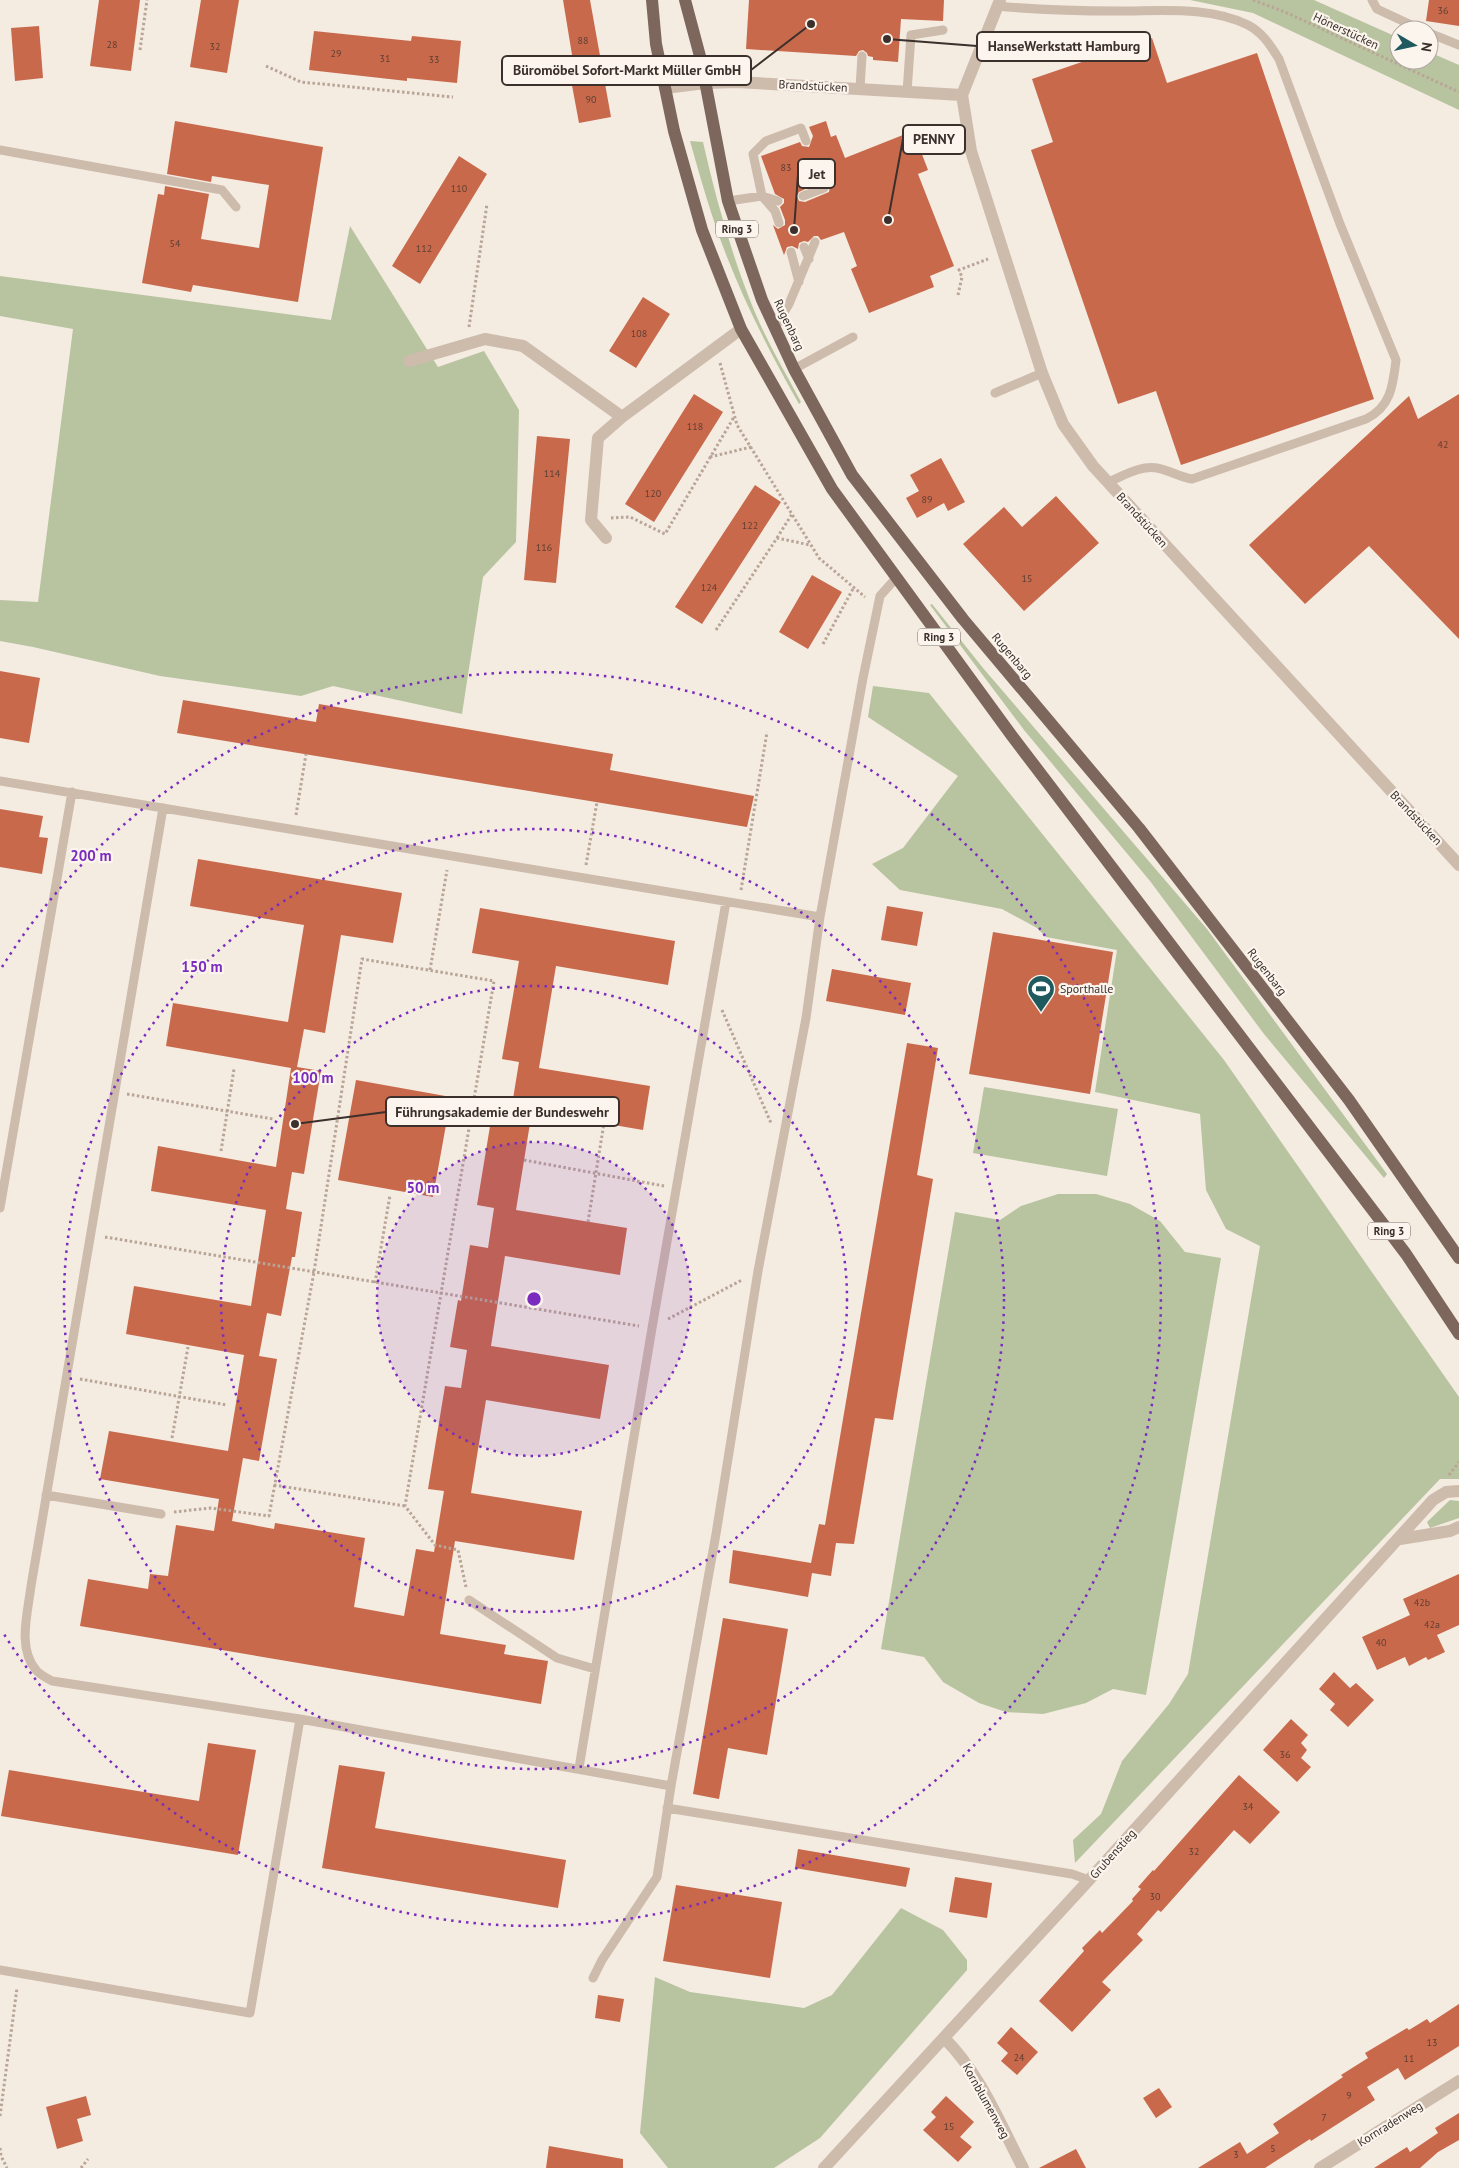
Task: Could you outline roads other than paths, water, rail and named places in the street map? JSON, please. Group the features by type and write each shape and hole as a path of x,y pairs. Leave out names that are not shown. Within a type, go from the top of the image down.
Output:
{"main road":[{"name":"Ring 3","path":"652,0 656,44 674,131 702,230 741,329 832,489 1012,736 1406,1254 1459,1334"},
{"name":"Rugenbarg","path":"685,0 705,83 728,201 762,300 794,369 852,475 963,619 1139,828 1348,1100 1459,1258"}],"street":[{"name":"Brandstücken","path":"999,3 962,95 970,151 1042,373 1063,424 1093,466 1459,865"},
{"name":"Brandstücken","path":"665,88 705,83 760,83 962,95"},
{"path":"606,538 591,520 598,438 622,417 741,329"},
{"path":"409,361 485,340 524,346 622,417"},
{"name":"Grubenstieg","path":"824,2168 1400,1539 1433,1500 1446,1492 1459,1491"},
{"path":"1400,1539 1450,1531 1459,1527"},
{"name":"Kornblumenweg","path":"944,2038 958,2051 978,2080 1023,2168"},
{"name":"Kornradenweg","path":"1320,2168 1459,2081"}],"lane":[{"path":"1372,0 1377,9 1401,20"},
{"path":"999,3 1043,10 1194,12 1227,17 1249,26 1265,37 1279,59 1340,224 1396,360 1393,383 1384,405 1378,413 1366,419 1192,479 1182,478 1156,468 1147,468 1108,482"},
{"path":"907,92 911,35 943,30"},
{"path":"1439,37 1459,45"},
{"path":"860,88 862,56"},
{"path":"779,223 774,211 762,196 753,154 766,141 801,128 806,141"},
{"path":"0,150 222,190 236,207"},
{"path":"803,196 824,188 819,175"},
{"path":"728,201 762,196 778,201"},
{"path":"775,328 799,282 816,242"},
{"path":"804,247 809,259"},
{"path":"791,252 799,282"},
{"path":"794,369 853,337"},
{"path":"996,393 1042,373"},
{"path":"593,1978 602,1960 656,1877 716,1534 758,1271 806,1018 820,918 863,678 880,596 896,578"},
{"path":"0,781 820,918"},
{"path":"0,1208 61,867 72,792"},
{"path":"163,808 31,1586 25,1640 27,1657 36,1671 52,1682 300,1718 671,1786"},
{"path":"579,1768 652,1328 726,902"},
{"path":"46,1495 161,1514"},
{"path":"469,1600 557,1658 596,1669"},
{"path":"0,1970 250,2013 300,1718"},
{"path":"667,1808 1072,1874 1089,1880"}],"place":[{"name":"Büromöbel Sofort-Markt Müller GmbH","path":"811,24"},
{"name":"HanseWerkstatt Hamburg","path":"887,39"},
{"name":"PENNY","path":"888,220"},
{"name":"Jet","path":"794,230"},
{"name":"Sporthalle","path":"1041,1013"},
{"name":"Führungsakademie der Bundeswehr","path":"295,1124"}]}
